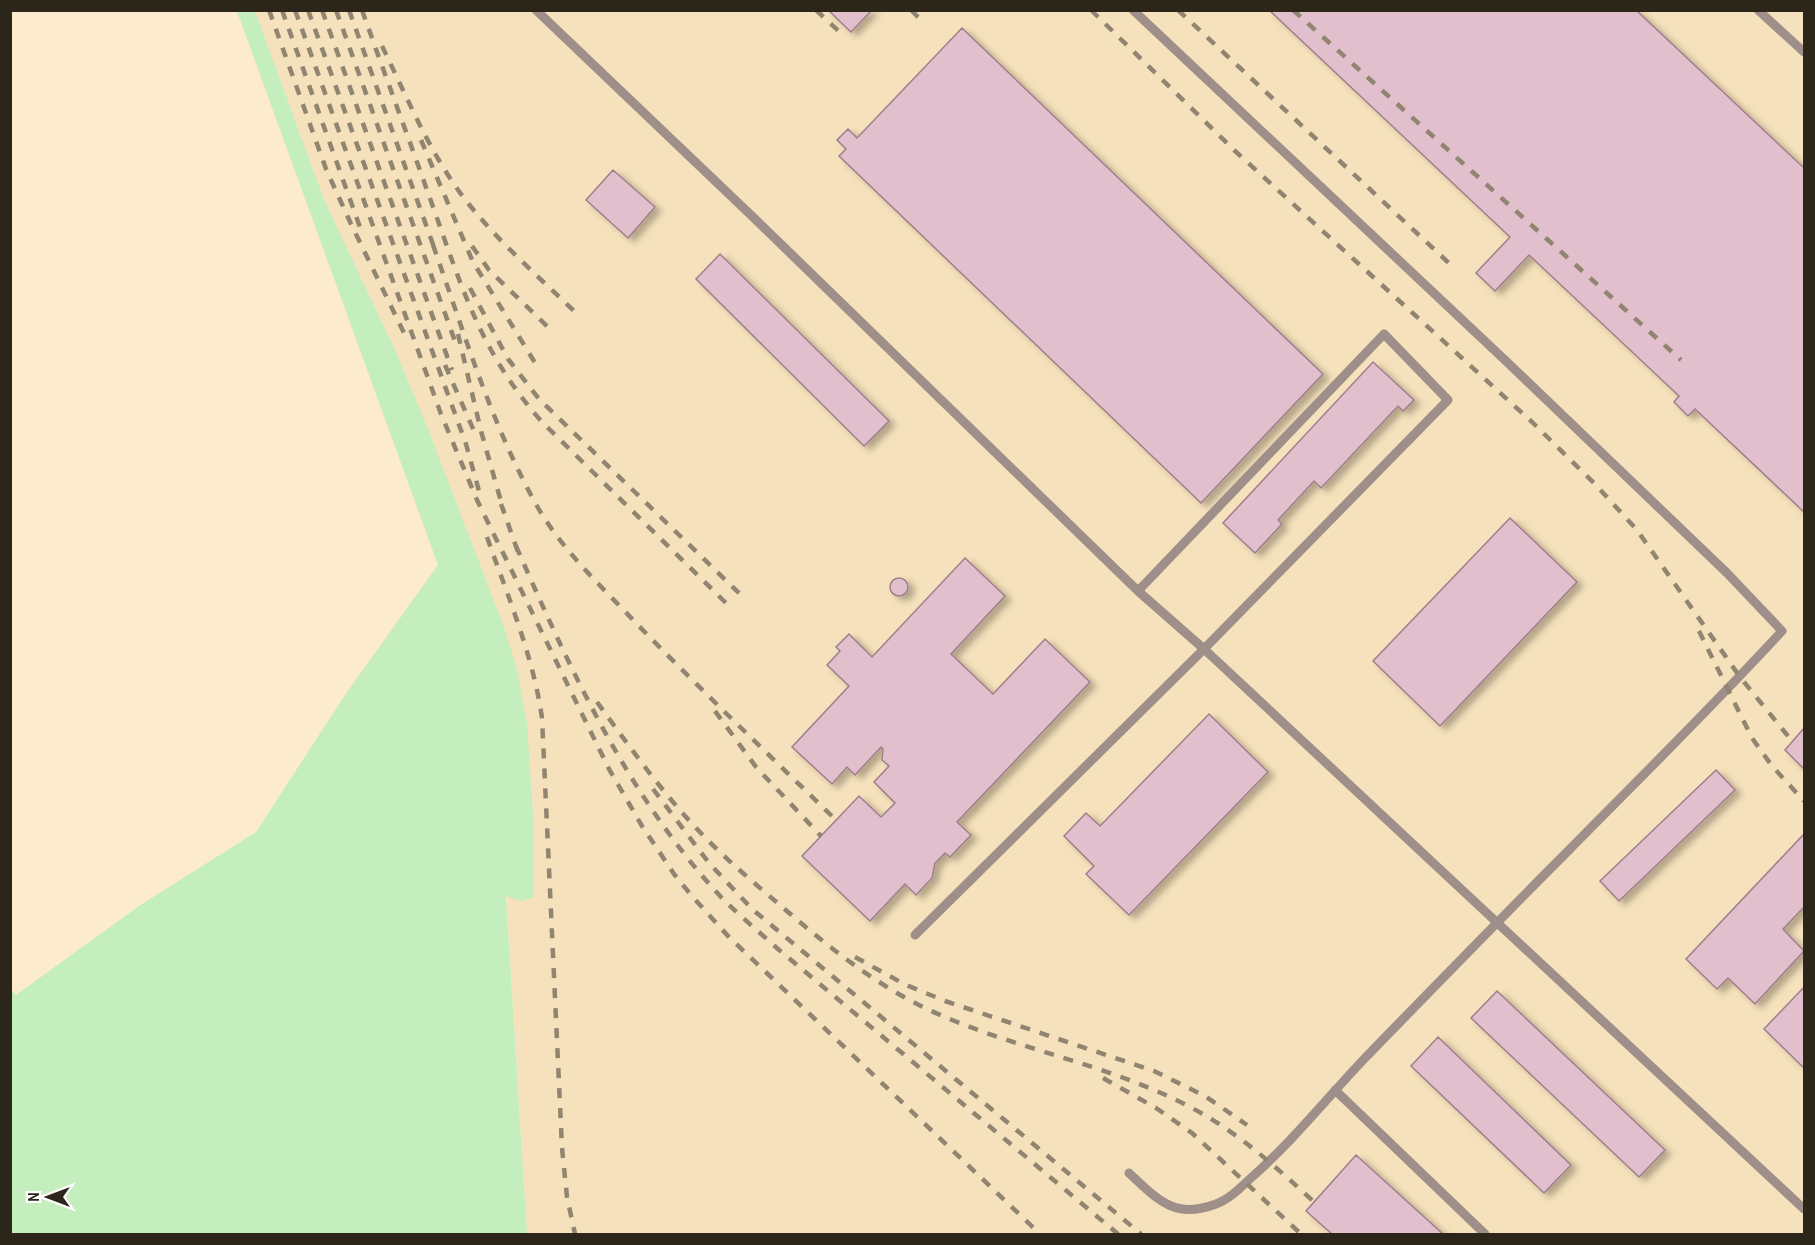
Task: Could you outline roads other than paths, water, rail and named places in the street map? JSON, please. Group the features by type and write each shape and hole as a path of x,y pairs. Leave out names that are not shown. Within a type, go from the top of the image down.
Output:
{"lane":[{"path":"536,10 1138,591 1204,648 1804,1209"},
{"path":"1129,1173 1170,1207 1196,1210 1218,1203 1234,1194 1270,1161 1497,922 1728,689 1782,631 1727,573 1515,370 1133,10"},
{"path":"1758,10 1804,52"},
{"path":"915,935 1204,648 1448,400 1384,334 1138,591"},
{"path":"1335,1090 1485,1234"}],"railway":[{"path":"269,10 326,169 405,335"},
{"path":"282,10 361,230"},
{"path":"295,10 441,414 477,500 609,769 642,826 674,874 728,936 1040,1234"},
{"path":"308,10 466,444 479,491"},
{"path":"322,10 452,370"},
{"path":"336,10 456,344"},
{"path":"349,10 435,250"},
{"path":"362,10 453,264 475,319 503,371 542,422 729,606"},
{"path":"816,10 844,36"},
{"path":"911,10 923,22"},
{"path":"1091,10 1235,151 1531,421 1594,483 1637,530 1740,677 1792,741"},
{"path":"1178,10 1451,265"},
{"path":"1293,10 1681,360"},
{"path":"382,46 425,136 456,187 498,237 576,313"},
{"path":"421,140 473,262 537,366"},
{"path":"433,245 467,344 506,443 537,506 558,538 636,623 836,820"},
{"path":"472,246 489,270 549,328"},
{"path":"470,288 508,359 539,399 742,596"},
{"path":"458,334 481,431 504,512"},
{"path":"445,365 474,431"},
{"path":"501,504 518,552"},
{"path":"487,537 533,672 542,718 562,1148 567,1197 575,1234"},
{"path":"516,546 558,639 604,730 657,817 721,897 778,949 1118,1234"},
{"path":"1699,631 1752,738 1772,766 1804,801"},
{"path":"597,702 658,784 709,841 742,873 820,939 888,988 925,1008 958,1022 1127,1079 1192,1108 1226,1128 1271,1163 1314,1202"},
{"path":"715,711 756,767 821,836"},
{"path":"653,789 709,863 752,909 1141,1234"},
{"path":"855,957 904,984 945,1001 1154,1071 1205,1096 1247,1125"},
{"path":"1103,1078 1156,1108 1192,1133 1301,1234"}]}
